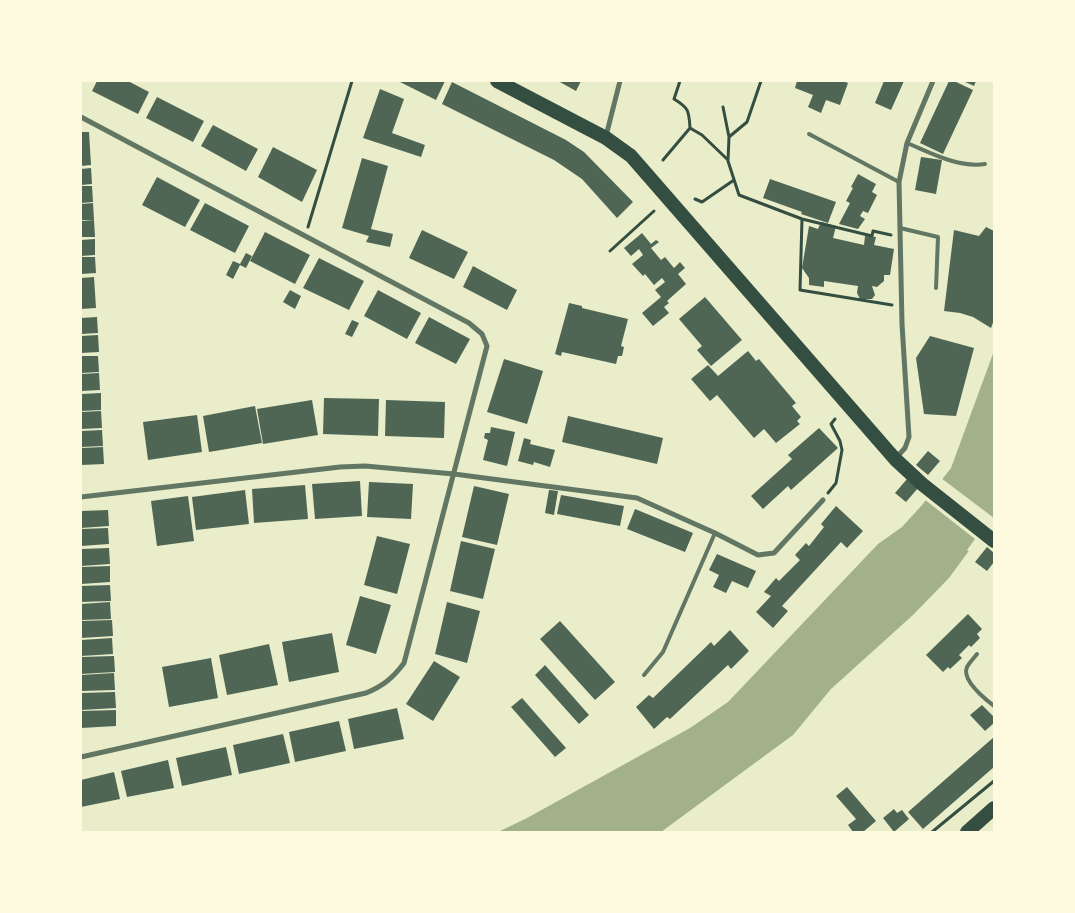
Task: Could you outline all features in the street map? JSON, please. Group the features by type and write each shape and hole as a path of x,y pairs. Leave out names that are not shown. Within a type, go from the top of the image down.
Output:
{"highway":[{"path":"498,81 606,138 632,156 895,459 922,484 990,538"},
{"path":"974,830 994,808"}],"street":[{"path":"606,138 620,81"},
{"path":"895,459 905,448 909,437 902,324 899,182 907,143 933,81"},
{"path":"81,117 470,323 482,334 487,346 404,663 395,676 381,687 366,693 81,757"},
{"path":"81,497 340,466 364,466 454,474 637,498 715,533 758,555 774,553 823,500"}],"lane":[{"path":"809,134 899,182"},
{"path":"907,143 961,163 985,164"},
{"path":"900,228 938,236 936,288"},
{"path":"644,675 663,652 715,533"},
{"path":"978,654 967,667 966,675 969,682 994,706"}],"path":[{"path":"305,236 352,81"},
{"path":"663,160 690,128 689,114 686,106 674,98 680,81"},
{"path":"729,137 747,122 761,81"},
{"path":"723,107 729,137 728,161 739,195 802,219 872,236 873,231 900,237"},
{"path":"690,128 702,136 728,161"},
{"path":"695,199 702,202 734,180"},
{"path":"610,251 654,211"},
{"path":"802,219 800,290 903,306"},
{"path":"823,500 836,483 842,450 840,441 831,424 835,419"},
{"path":"932,832 994,781"}],"shaded area":[{"path":"994,351 993,518 949,578 913,615 831,689 793,735 661,832 498,832 527,818 690,728 728,702 878,544 902,527 951,468"}],"pier":[{"path":"941,478 994,518 994,521 971,553 967,550 975,539 924,499"}],"building":[{"path":"97,81 128,81 149,92 138,114 92,91"},
{"path":"398,81 445,81 436,100"},
{"path":"558,81 581,81 576,91"},
{"path":"797,81 843,81 848,83 840,105 826,100 821,113 808,107 813,95 795,88"},
{"path":"884,81 904,81 891,110 875,103"},
{"path":"949,81 954,81 973,90 943,154 920,143"},
{"path":"963,81 976,81 974,86"},
{"path":"452,82 566,140 584,152 633,202 617,218 582,179 554,160 442,104"},
{"path":"380,89 404,99 392,133 425,145 421,157 363,138"},
{"path":"157,97 204,121 193,142 146,118"},
{"path":"213,125 258,149 246,171 201,146"},
{"path":"81,132 89,132 91,165 81,166"},
{"path":"273,147 317,170 302,202 258,177"},
{"path":"921,157 942,160 936,194 915,190"},
{"path":"362,158 388,166 371,229 393,234 390,247 366,242 369,236 342,228"},
{"path":"91,168 92,184 81,185 81,169"},
{"path":"858,174 876,184 872,192 877,195 868,213 863,211 860,216 865,219 858,229 839,224 850,203 846,201"},
{"path":"157,177 200,200 185,227 142,205"},
{"path":"770,179 836,202 828,223 763,198"},
{"path":"81,186 92,186 93,202 81,203"},
{"path":"93,203 94,220 81,220 81,204"},
{"path":"205,203 249,226 235,253 190,230"},
{"path":"94,220 95,237 81,237 81,221"},
{"path":"821,222 836,226 833,238 864,245 865,236 876,237 874,245 894,249 890,275 884,275 884,281 877,287 872,286 875,295 872,299 860,299 857,293 858,286 824,281 824,287 809,285 809,278 802,268 809,226 818,229"},
{"path":"986,227 994,231 994,320 991,328 973,317 944,311 954,230 979,236"},
{"path":"422,230 468,252 454,279 409,258"},
{"path":"265,232 310,255 295,284 250,261"},
{"path":"642,233 651,244 656,240 659,242 651,248 661,260 665,257 674,268 680,262 685,268 678,274 686,284 667,301 669,303 664,307 669,313 653,326 642,313 661,297 655,290 665,282 662,278 654,285 645,274 643,276 632,264 643,255 639,249 631,256 624,248"},
{"path":"95,239 95,255 81,256 81,240"},
{"path":"246,253 252,256 246,268 240,265 233,279 226,275 233,261 240,264"},
{"path":"81,257 95,257 96,273 81,274"},
{"path":"319,258 364,281 349,310 303,288"},
{"path":"473,266 517,290 507,310 463,287"},
{"path":"94,277 96,308 81,309 81,278"},
{"path":"290,290 301,296 295,309 283,302"},
{"path":"378,290 421,313 407,339 364,316"},
{"path":"705,297 742,340 711,366 697,350 702,346 679,319"},
{"path":"569,303 628,319 621,346 624,347 622,356 618,356 616,364 562,352 561,356 555,354"},
{"path":"97,317 98,333 81,334 81,318"},
{"path":"429,317 470,339 456,364 415,343"},
{"path":"352,320 359,323 352,337 345,334"},
{"path":"98,335 99,352 81,353 81,336"},
{"path":"930,336 974,348 956,416 924,414 916,358"},
{"path":"748,351 756,361 759,359 796,403 792,406 801,417 797,421 800,424 776,443 764,429 754,438 717,395 710,401 691,379 708,365 718,376"},
{"path":"81,356 98,356 99,372 81,373"},
{"path":"504,359 543,371 527,424 487,412"},
{"path":"99,373 100,390 81,391 81,374"},
{"path":"101,393 101,410 81,411 81,394"},
{"path":"324,398 379,399 378,436 323,434"},
{"path":"312,400 318,435 263,444 257,409"},
{"path":"386,400 445,402 444,438 385,436"},
{"path":"255,406 262,443 209,452 203,416"},
{"path":"101,411 102,428 81,429 81,412"},
{"path":"197,415 202,452 148,460 143,422"},
{"path":"568,416 663,438 657,464 562,442"},
{"path":"491,427 515,432 507,466 483,460 488,440 484,438 485,433 490,433"},
{"path":"819,428 838,448 791,490 788,486 763,509 751,496 792,459 788,455"},
{"path":"102,430 103,446 81,447 81,431"},
{"path":"524,438 531,440 530,444 555,450 550,467 534,462 533,465 518,461"},
{"path":"103,447 104,464 81,465 81,448"},
{"path":"928,451 940,461 928,475 916,465"},
{"path":"907,479 918,488 906,502 895,493"},
{"path":"360,481 362,516 315,519 312,484"},
{"path":"369,482 413,484 411,519 367,517"},
{"path":"305,485 308,519 254,523 252,489"},
{"path":"474,486 509,494 497,545 462,537"},
{"path":"245,490 249,524 196,530 192,497"},
{"path":"549,490 558,491 554,515 545,513"},
{"path":"561,495 624,506 620,526 557,514"},
{"path":"188,496 194,541 157,546 151,501"},
{"path":"836,506 863,531 847,548 841,542 782,606 788,611 773,628 756,612 771,596 764,592 776,578 779,581 800,560 795,555 806,543 809,546 824,527 821,524"},
{"path":"635,509 693,533 685,552 627,529"},
{"path":"108,510 109,526 81,528 81,511"},
{"path":"108,528 109,544 81,546 81,529"},
{"path":"377,536 410,544 397,594 364,585"},
{"path":"461,541 495,549 483,599 450,591"},
{"path":"987,547 994,553 994,562 987,571 975,562"},
{"path":"109,548 110,564 81,566 81,549"},
{"path":"717,554 756,571 748,588 732,581 726,593 713,587 719,575 709,570"},
{"path":"110,566 110,582 81,584 81,567"},
{"path":"110,585 111,601 81,602 81,586"},
{"path":"360,596 391,605 376,654 346,645"},
{"path":"110,602 111,619 81,620 81,604"},
{"path":"447,602 480,611 467,663 435,654"},
{"path":"968,614 982,629 977,634 980,638 959,655 962,658 950,669 948,667 943,672 926,655"},
{"path":"112,620 113,636 81,638 81,621"},
{"path":"560,621 615,682 595,700 540,639"},
{"path":"730,630 749,651 731,669 728,665 670,719 667,717 654,729 636,707 649,695 653,698 711,642 714,646"},
{"path":"332,633 339,672 289,682 282,642"},
{"path":"112,638 113,654 81,656 81,640"},
{"path":"269,644 278,685 227,695 219,655"},
{"path":"114,656 115,672 81,674 81,657"},
{"path":"211,658 218,698 169,707 162,667"},
{"path":"434,661 460,677 433,721 406,704"},
{"path":"545,665 589,715 579,724 535,675"},
{"path":"114,673 115,690 81,691 81,675"},
{"path":"115,692 116,708 81,710 81,693"},
{"path":"522,698 566,748 555,757 511,707"},
{"path":"982,705 994,717 994,723 985,731 970,715"},
{"path":"397,708 404,739 354,749 348,719"},
{"path":"116,710 116,726 81,728 81,711"},
{"path":"339,721 346,751 295,762 289,732"},
{"path":"283,734 290,763 239,774 233,745"},
{"path":"994,737 994,767 923,829 908,812"},
{"path":"226,747 232,775 182,786 176,758"},
{"path":"168,760 174,788 127,797 121,771"},
{"path":"114,772 120,799 81,807 81,780"},
{"path":"847,787 876,821 863,832 853,832 848,825 856,819 836,796"},
{"path":"894,809 897,813 902,810 909,819 894,832 883,818"}]}
